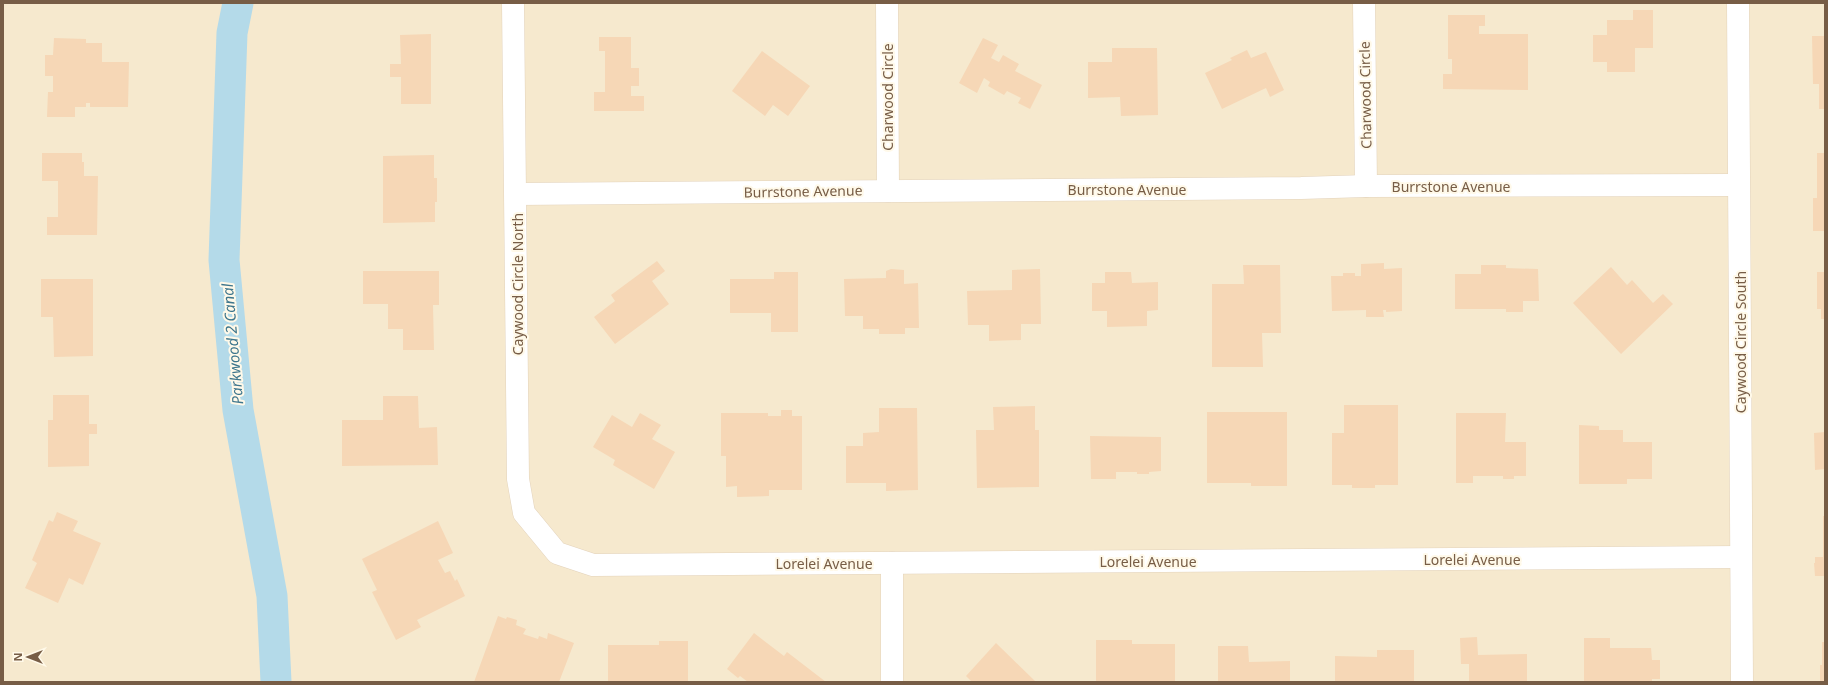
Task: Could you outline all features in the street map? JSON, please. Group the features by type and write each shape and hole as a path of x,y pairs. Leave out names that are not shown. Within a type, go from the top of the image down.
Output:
{"street":[{"name":"Caywood Circle North","path":"513,3 518,479 524,513 557,553"},
{"name":"Charwood Circle","path":"887,3 888,191"},
{"name":"Charwood Circle","path":"1364,3 1366,186"},
{"name":"Caywood Circle South","path":"1738,3 1740,557 1742,682"},
{"name":"Burrstone Avenue","path":"516,194 1301,188 1366,186 1738,185"},
{"name":"Lorelei Avenue","path":"557,553 593,565 1740,557"},
{"path":"892,563 892,682"}],"shaded area":[{"path":"3,3 1825,3 1825,682 3,682"}],"building":[{"path":"1633,10 1653,10 1653,48 1635,48 1635,72 1607,72 1607,62 1593,62 1593,35 1607,35 1607,20 1633,20"},
{"path":"1448,15 1485,15 1485,26 1479,26 1479,34 1528,34 1528,90 1443,89 1443,74 1452,74 1452,59 1448,59"},
{"path":"431,34 431,104 401,104 401,77 390,77 390,64 401,64 400,35"},
{"path":"1812,36 1825,36 1825,109 1819,109 1819,84 1813,84"},
{"path":"599,37 631,37 631,68 639,68 639,86 631,86 631,96 644,96 644,111 594,111 594,92 605,92 605,51 599,51"},
{"path":"54,38 86,39 86,43 102,43 102,62 129,62 128,107 90,107 90,103 86,103 86,107 75,107 75,117 47,117 48,92 53,92 53,76 45,76 45,55 53,55"},
{"path":"983,38 998,45 991,58 999,62 1003,55 1019,64 1015,71 1042,85 1030,109 1018,103 1021,98 1007,91 1004,95 988,86 990,82 984,78 977,93 959,83"},
{"path":"1112,48 1157,48 1158,115 1121,116 1120,97 1088,98 1088,62 1112,62"},
{"path":"1247,50 1251,58 1266,52 1284,90 1270,97 1266,88 1222,109 1205,73 1232,60 1230,58"},
{"path":"762,51 810,86 788,116 773,105 765,116 732,91"},
{"path":"42,153 82,153 82,162 84,162 84,176 98,176 97,235 47,235 47,217 58,217 58,181 42,181"},
{"path":"1817,153 1825,153 1825,231 1813,231 1813,198 1817,198"},
{"path":"434,155 434,178 437,178 435,222 383,223 383,156"},
{"path":"657,261 665,271 652,281 669,304 615,344 594,317 615,301 611,295"},
{"path":"1384,263 1384,269 1402,268 1402,311 1386,312 1386,310 1383,310 1384,317 1366,317 1366,310 1332,311 1331,276 1343,276 1343,273 1355,273 1355,276 1361,276 1361,264"},
{"path":"1243,265 1280,265 1281,333 1262,333 1263,367 1212,367 1212,284 1244,284"},
{"path":"1481,265 1506,265 1506,268 1538,269 1539,301 1523,301 1523,312 1506,312 1506,309 1455,309 1455,274 1481,274"},
{"path":"1611,267 1627,285 1632,280 1653,303 1663,294 1673,304 1621,354 1573,303"},
{"path":"891,269 904,270 904,284 918,283 919,328 905,328 905,334 879,334 879,329 863,329 863,316 845,316 844,279 886,278 886,271"},
{"path":"1040,269 1041,324 1021,324 1021,340 989,341 989,325 968,325 967,291 1012,290 1012,270"},
{"path":"363,271 439,271 439,305 433,305 434,350 403,350 403,329 388,329 388,304 363,304"},
{"path":"774,272 798,272 798,332 771,332 771,313 730,313 730,279 774,279"},
{"path":"1105,272 1131,272 1132,283 1158,282 1158,310 1147,311 1147,326 1107,327 1107,311 1092,311 1092,283 1105,283"},
{"path":"1817,272 1825,272 1825,319 1821,319 1821,309 1817,309"},
{"path":"41,279 93,279 93,356 54,357 53,317 41,317"},
{"path":"53,395 89,395 89,424 97,424 97,434 89,434 89,466 48,467 48,420 53,420"},
{"path":"383,396 418,396 419,428 437,427 438,465 342,466 342,420 383,420"},
{"path":"1344,405 1398,405 1398,485 1375,485 1375,488 1352,488 1352,485 1332,485 1332,433 1344,433"},
{"path":"1035,406 1035,430 1039,430 1039,487 977,488 976,430 994,430 993,407"},
{"path":"879,408 917,408 918,490 886,491 886,483 846,483 846,446 863,446 863,433 879,432"},
{"path":"781,410 792,410 792,416 802,416 802,490 769,490 769,496 737,497 737,486 726,487 726,456 721,456 721,413 768,413 768,416 781,416"},
{"path":"1207,412 1287,412 1287,486 1251,486 1251,483 1207,483"},
{"path":"640,413 661,425 652,439 675,452 654,489 613,465 615,460 593,447 612,415 632,427"},
{"path":"1456,413 1506,413 1505,442 1526,442 1526,476 1514,476 1514,479 1503,479 1503,476 1473,476 1473,483 1456,483"},
{"path":"1579,425 1599,426 1599,430 1623,430 1623,442 1652,442 1652,479 1627,479 1627,484 1579,484"},
{"path":"1825,432 1825,469 1815,470 1814,433"},
{"path":"1090,436 1161,437 1161,471 1149,472 1149,474 1137,474 1137,472 1116,472 1116,479 1091,479"},
{"path":"57,512 78,521 73,531 101,543 83,585 69,578 58,603 25,588 37,563 32,560 49,520 53,522"},
{"path":"1823,516 1825,516 1825,576 1815,576 1815,557 1823,557"},
{"path":"438,521 453,553 438,560 445,573 450,571 455,581 457,579 465,596 417,620 421,627 396,640 372,592 377,590 362,559"},
{"path":"498,616 506,619 507,617 517,620 516,625 526,629 523,634 538,639 539,636 547,639 548,633 574,643 559,682 474,682"},
{"path":"754,633 784,656 787,652 826,682 748,682 740,676 738,678 727,669"},
{"path":"1477,637 1478,655 1527,654 1527,682 1469,682 1469,664 1461,664 1460,638"},
{"path":"1584,638 1610,638 1610,648 1651,648 1652,660 1660,660 1660,679 1652,679 1652,682 1584,682"},
{"path":"1096,640 1132,640 1132,644 1175,644 1175,682 1096,682"},
{"path":"659,641 688,641 688,682 608,682 608,645 659,645"},
{"path":"1822,642 1825,642 1825,682 1820,682"},
{"path":"996,643 1036,682 972,682 966,676"},
{"path":"1218,646 1248,646 1249,662 1290,661 1290,682 1218,682"},
{"path":"1377,650 1414,650 1414,682 1335,682 1335,656 1377,657"}],"waterway":[{"name":"Parkwood 2 Canal","path":"238,3 232,33 224,260 238,410 272,596 276,682"}]}
